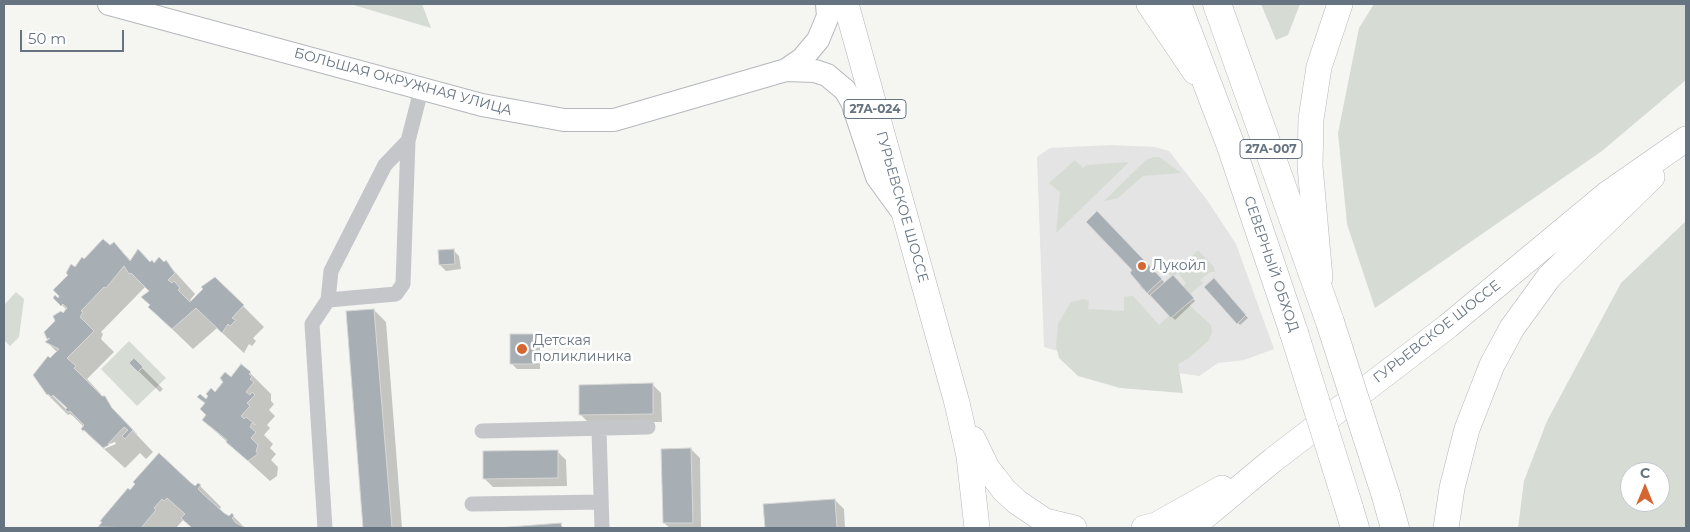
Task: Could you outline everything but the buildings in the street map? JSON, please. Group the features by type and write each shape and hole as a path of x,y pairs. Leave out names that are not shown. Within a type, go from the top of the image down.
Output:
{"highway":[{"name":"СЕВЕРНЫЙ ОБХОД","path":"1176,4 1231,146 1294,333 1352,518"},
{"name":"27А-007","path":"1217,4 1321,295 1395,528"}],"main road":[{"name":"БОЛЬШАЯ ОКРУЖНАЯ УЛИЦА","path":"109,4 482,105 564,120 614,120 786,70"},
{"path":"786,70 802,59 818,40 828,16 827,4"},
{"name":"ГУРЬЕВСКОЕ ШОССЕ","path":"846,4 959,410"},
{"path":"1149,4 1188,59 1231,146"},
{"path":"1321,295 1310,166 1311,119 1319,67 1340,4"},
{"path":"786,70 810,71 826,75 845,90 852,102 877,177 904,215"},
{"path":"1446,528 1457,466 1470,420 1492,365 1512,328 1549,277 1642,188 1685,140"},
{"name":"ГУРЬЕВСКОЕ ШОССЕ","path":"1191,528 1273,460 1448,326 1607,194 1685,140"},
{"path":"959,410 968,456 977,528"},
{"path":"959,410 987,468 1004,490 1017,502 1045,521 1074,528"},
{"path":"1144,528 1156,525 1273,460"}],"street":[{"path":"328,300 396,294 403,284 408,141 418,102 419,87"},
{"path":"325,528 312,324 328,300 331,271 385,165 408,141"},
{"path":"482,430 598,430 648,427"},
{"path":"598,430 602,528"},
{"path":"472,504 600,502"}],"shaded area":[{"path":"350,4 422,4 431,28"},
{"path":"1261,4 1300,4 1288,35 1276,40"},
{"path":"1374,4 1686,4 1686,80 1602,151 1375,308 1347,224 1338,133 1359,28"},
{"name":"Лукойл","path":"1111,145 1154,147 1169,151 1207,200 1236,244 1274,349 1244,360 1218,363 1199,376 1094,361 1044,347 1037,157 1050,148"},
{"path":"1159,157 1181,173 1143,176 1118,198 1104,201 1146,160"},
{"path":"1075,160 1083,168 1087,165 1129,162 1056,233 1060,192 1049,183"},
{"path":"1686,221 1686,528 1518,528 1524,481 1547,421 1621,283"},
{"path":"1198,250 1214,267 1215,272 1210,272 1200,280 1203,283 1189,295 1182,287 1186,283 1178,273 1172,277 1163,268 1170,261 1179,270"},
{"path":"16,292 24,299 19,337 10,346 4,340 4,305"},
{"path":"1133,296 1159,325 1185,301 1211,325 1212,332 1209,340 1189,358 1178,364 1183,393 1120,388 1078,376 1059,358 1056,346 1058,324 1071,302 1084,299 1089,301 1088,309 1124,311 1124,297"},
{"path":"129,341 166,378 137,406 101,369"}],"place":[{"name":"Лукойл","path":"1142,266"},
{"name":"Детская поликлиника","path":"522,349"}]}
